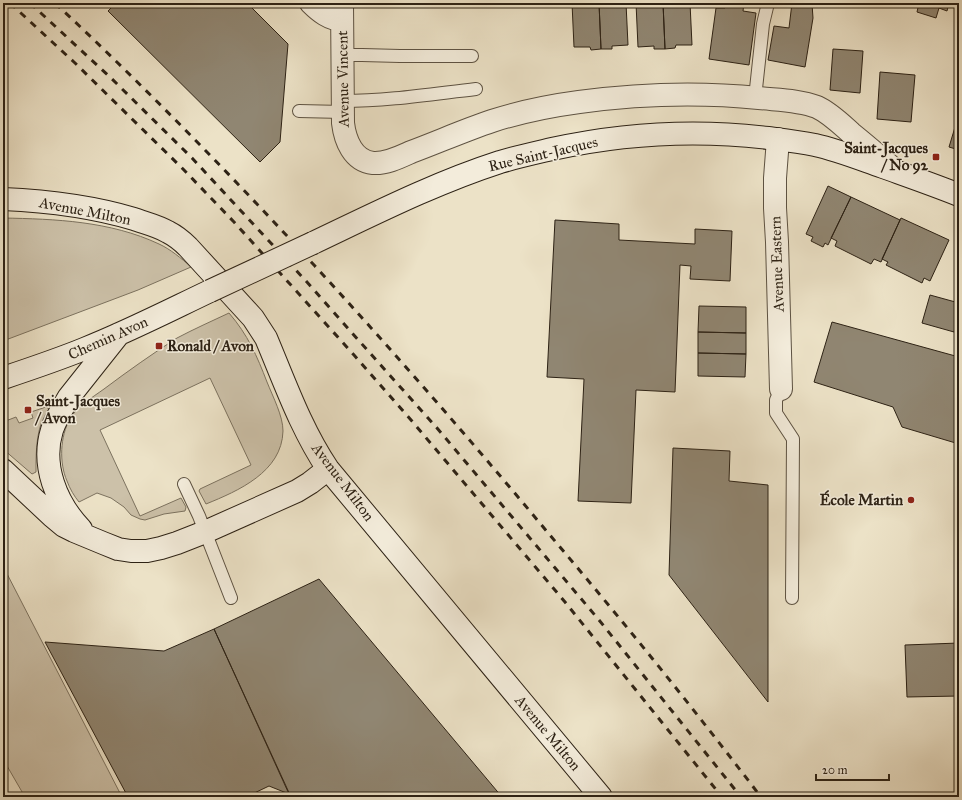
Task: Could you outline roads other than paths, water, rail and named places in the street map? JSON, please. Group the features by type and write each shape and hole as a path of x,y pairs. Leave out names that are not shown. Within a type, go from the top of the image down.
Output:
{"street":[{"path":"311,3 330,18 342,12"},
{"name":"Avenue Vincent","path":"342,12 343,123 344,134 348,145 354,153"},
{"name":"Rue Saint-Jacques","path":"354,153 365,162 381,163 493,121 554,106 620,97 718,95 791,101 807,104 822,110 897,172"},
{"name":"Rue Saint-Jacques","path":"210,291 391,206 463,175 501,162 532,154 590,141 620,137 664,133 732,134 815,145 837,151 959,194"},
{"name":"Avenue Eastern","path":"778,139 775,178 775,208 781,389"},
{"name":"Avenue Milton","path":"3,198 63,204 104,211 158,227 179,238 197,256 260,327 304,428 328,469 601,797"},
{"name":"Chemin Avon","path":"3,378 33,369 85,349 210,291"},
{"path":"92,539 71,518 55,489 48,461 49,445 52,430 69,397 119,334"},
{"path":"3,470 52,516 74,531 118,549 148,551 177,543 205,532 297,491 328,469"}],"lane":[{"path":"755,98 763,24 768,3"},
{"path":"342,56 472,56"},
{"path":"299,111 343,107 362,101 385,100 476,89"},
{"path":"781,389 776,400 776,414 793,438 792,598"},
{"path":"184,484 199,516 231,598"}],"railway":[{"path":"10,3 75,63 183,169 234,222 354,355 565,602 722,797"},
{"path":"30,3 110,77 192,158 306,281 437,428 599,620 741,797"},
{"path":"55,3 118,63 240,186 300,249 416,378 622,621 761,797"}],"place":[{"name":"Saint-Jacques / No 92","path":"936,157"},
{"name":"Ronald / Avon","path":"159,346"},
{"name":"Saint-Jacques / Avon","path":"28,410"},
{"name":"École Martin","path":"911,500"}]}
